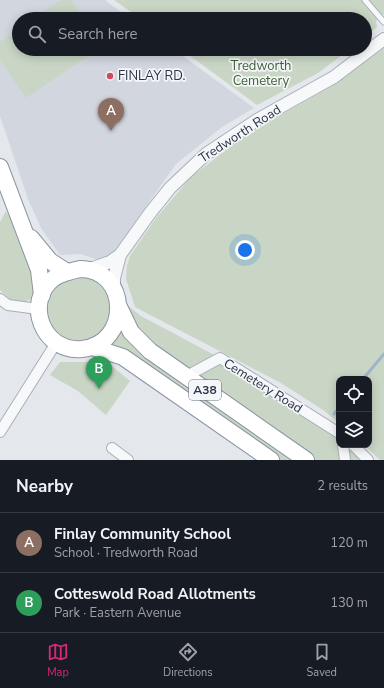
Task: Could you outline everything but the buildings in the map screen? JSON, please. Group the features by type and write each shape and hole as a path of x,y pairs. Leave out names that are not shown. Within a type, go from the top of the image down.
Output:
{"highway":[{"path":"0,167 39,270 42,326 47,336 56,343"},
{"path":"22,225 38,248 50,261 67,272"},
{"path":"40,302 46,287 54,278 67,272 90,269 102,276 114,288"},
{"name":"A38","path":"114,288 119,307 131,332 138,339 185,377 306,460"},
{"name":"A38","path":"56,343 69,348 82,349 92,347 102,342 112,332 116,324 119,307"},
{"name":"A38","path":"92,347 123,357 271,460"}],"street":[{"name":"Tredworth Road","path":"372,48 384,39"},
{"name":"Tredworth Road","path":"90,269 110,262 120,255 170,188 206,154 258,120 334,77 362,56"},
{"name":"Tredworth Road","path":"114,288 120,255"},
{"path":"0,299 8,305 40,302"},
{"path":"0,432 56,343"},
{"name":"Cemetery Road","path":"185,377 220,358 336,431"},
{"path":"112,448 128,460"},
{"path":"344,448 345,460"},
{"path":"355,448 368,460"}],"lane":[{"path":"365,0 384,22"}],"shaded area":[{"path":"0,0 105,0 121,12 12,12 12,56 183,56 254,108 222,127 176,164 106,263 81,254 60,255 41,228 28,199 0,116"}],"green space":[{"path":"61,0 71,0 79,12 43,12"},
{"path":"114,0 384,0 384,14 376,21 377,27 372,31 372,12 131,12"},
{"path":"12,34 12,56 88,56 26,98 0,60 0,42"},
{"name":"Tredworth Cemetery","path":"384,48 384,460 380,460 367,448 372,448 372,376 336,376 336,421 323,410 281,383 135,307 126,279 127,265 130,256 156,218 191,177 234,144 279,116 329,88"},
{"name":"Tredworth Cemetery","path":"190,56 341,56 318,73 257,105"},
{"path":"6,211 30,254 37,290 32,298 25,302 9,299 0,290 0,222"},
{"path":"71,275 93,276 141,316 220,358 336,431 336,448 356,448 368,460 271,460 152,378 74,344 53,332 47,321 45,309 53,287"},
{"path":"60,362 107,362 130,381 106,415 78,391 50,375"}],"waterway":[{"path":"366,376 384,354"}],"place":[{"name":"FINLAY RD.","path":"110,76"},
{"name":"Finlay Community School","path":"111,131"},
{"name":"Cotteswold Road Allotments","path":"99,389"}]}
